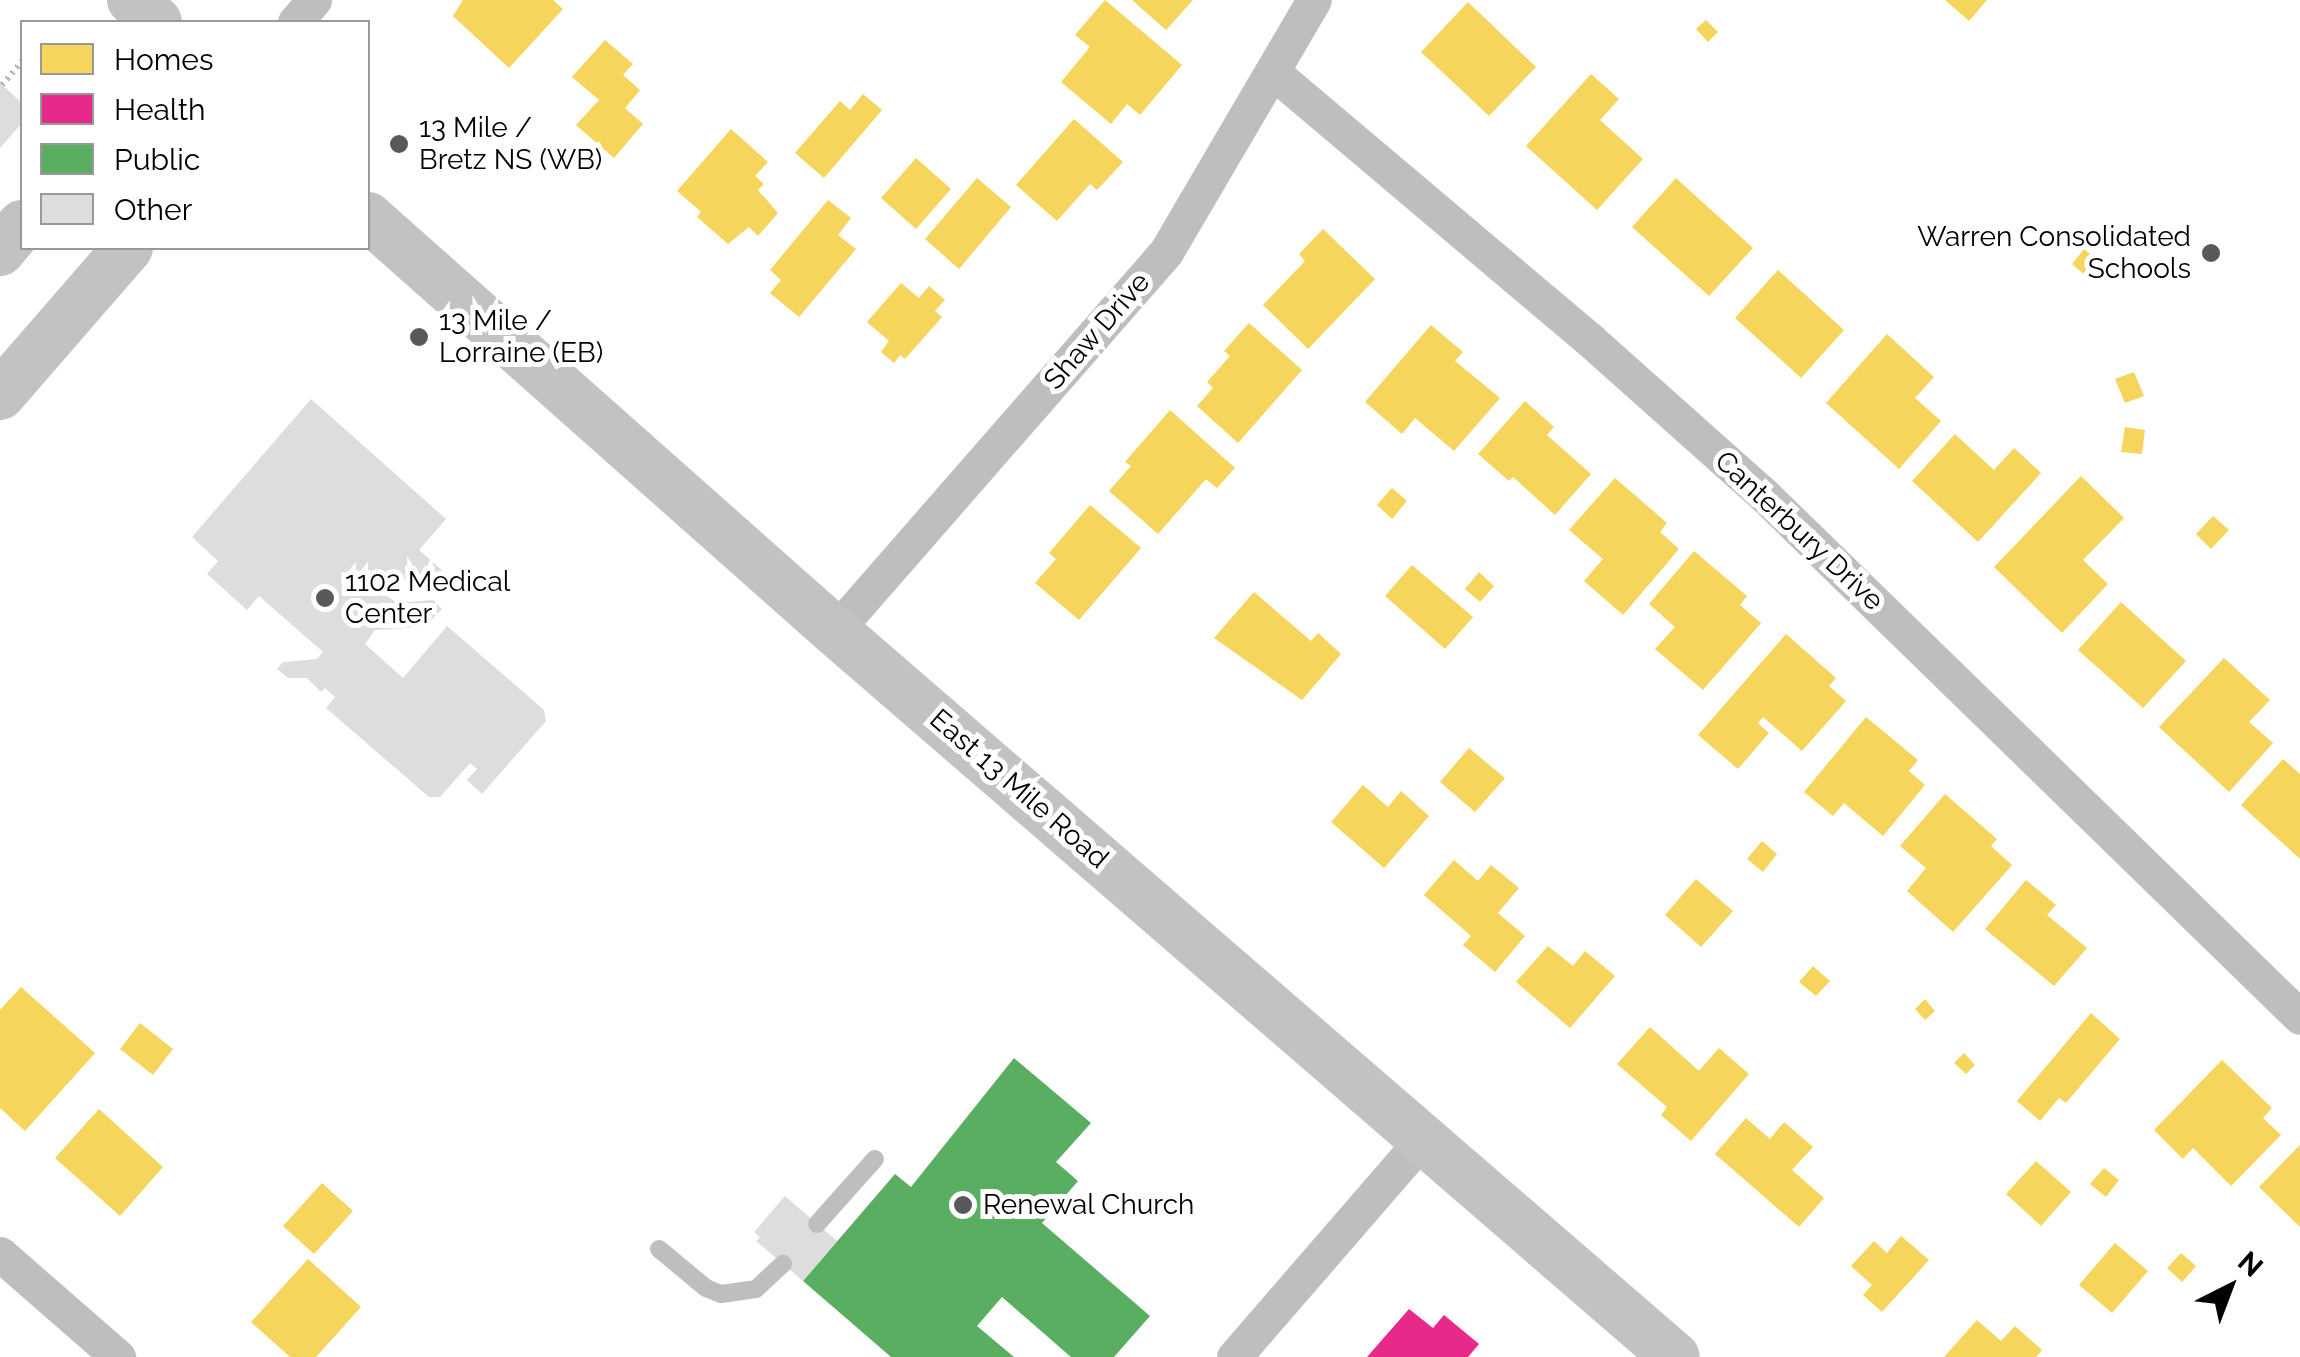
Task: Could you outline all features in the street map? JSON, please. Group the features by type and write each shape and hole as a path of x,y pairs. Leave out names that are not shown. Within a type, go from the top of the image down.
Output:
{"main road":[{"path":"132,0 156,20"},
{"name":"East 13 Mile Road","path":"370,219 835,631 1675,1357"},
{"path":"0,252 20,227"},
{"path":"0,395 126,250"}],"street":[{"path":"297,20 314,0"},
{"name":"Shaw Drive","path":"835,631 1166,252 1314,0"},
{"name":"Canterbury Drive","path":"1274,73 1590,340 1766,497 2300,1017"},
{"path":"1234,1357 1424,1138"},
{"path":"0,1254 118,1357"}],"lane":[{"path":"818,1224 875,1158"},
{"path":"659,1248 706,1288 721,1294 756,1289 783,1264"}],"path":[{"path":"2,85 20,64"}],"building: Homes":[{"path":"463,0 553,0 563,9 509,68 453,16"},
{"path":"1105,0 1182,65 1140,115 1127,104 1111,124 1061,82 1090,47 1075,35"},
{"path":"1132,0 1193,0 1166,30"},
{"path":"1945,0 1987,0 1969,21"},
{"path":"1468,2 1536,67 1489,116 1421,52"},
{"path":"1706,20 1718,32 1708,42 1696,29"},
{"path":"605,40 633,64 623,75 640,90 625,108 643,124 614,158 576,125 599,100 572,77"},
{"path":"1591,74 1619,99 1600,120 1643,159 1597,210 1526,146"},
{"path":"863,94 882,110 824,178 795,153 840,101 850,110"},
{"path":"1074,119 1123,162 1097,190 1090,184 1057,221 1016,185"},
{"path":"731,129 768,162 755,176 764,184 758,190 778,213 758,236 749,227 728,244 697,217 701,212 677,191"},
{"path":"916,158 951,189 916,229 881,198"},
{"path":"977,178 1011,207 959,269 925,239"},
{"path":"1676,178 1753,248 1709,296 1632,227"},
{"path":"828,200 851,218 838,235 856,249 799,317 770,293 781,280 770,270"},
{"path":"1323,229 1375,279 1308,349 1263,305 1305,261 1299,254"},
{"path":"2084,249 2098,261 2086,276 2072,264"},
{"path":"1778,270 1844,330 1801,378 1735,318"},
{"path":"901,283 919,298 929,286 945,300 935,311 942,317 905,359 900,355 894,363 881,352 889,341 867,322"},
{"path":"1249,323 1302,370 1238,443 1197,406 1213,388 1207,382 1230,356 1224,351"},
{"path":"1431,325 1463,352 1455,361 1500,398 1454,451 1415,418 1402,434 1365,402"},
{"path":"1887,334 1934,377 1915,398 1941,421 1899,469 1826,403"},
{"path":"2134,372 2144,396 2125,403 2115,379"},
{"path":"1525,401 1554,427 1547,435 1591,474 1555,515 1513,477 1509,481 1478,454"},
{"path":"1170,410 1235,468 1217,488 1206,479 1158,534 1109,491 1131,466 1125,462"},
{"path":"2125,427 2145,430 2142,454 2121,452"},
{"path":"1955,434 1994,470 2014,448 2041,473 1978,542 1912,481"},
{"path":"2081,476 2124,518 2083,560 2108,584 2062,633 1994,567"},
{"path":"1615,478 1667,523 1660,532 1679,549 1623,615 1584,581 1603,559 1569,530"},
{"path":"1392,488 1407,501 1392,519 1377,505"},
{"path":"1090,505 1141,548 1079,620 1035,583 1056,559 1049,553"},
{"path":"2213,516 2229,530 2211,549 2196,534"},
{"path":"1694,551 1747,596 1740,605 1761,623 1703,690 1655,649 1675,627 1649,604"},
{"path":"1412,565 1473,617 1445,649 1385,596"},
{"path":"1479,572 1494,586 1480,602 1465,589"},
{"path":"1254,592 1311,641 1318,633 1341,654 1302,700 1214,638"},
{"path":"2121,602 2186,661 2143,708 2078,650"},
{"path":"1786,634 1836,678 1829,686 1846,701 1802,751 1763,717 1758,723 1769,733 1738,769 1698,735"},
{"path":"2224,658 2270,700 2249,722 2273,743 2229,792 2159,727"},
{"path":"1866,717 1918,760 1909,771 1925,785 1883,836 1844,803 1833,816 1804,792"},
{"path":"1469,748 1505,778 1475,812 1440,782"},
{"path":"2283,759 2300,774 2300,859 2241,805"},
{"path":"1363,785 1388,807 1401,791 1429,816 1384,868 1331,822"},
{"path":"1945,794 1997,839 1991,846 2012,865 1953,932 1907,891 1926,868 1900,846"},
{"path":"1762,841 1777,854 1763,872 1747,859"},
{"path":"1454,860 1478,881 1491,865 1519,888 1498,913 1525,936 1495,972 1463,945 1471,936 1424,895"},
{"path":"1696,879 1733,911 1701,947 1665,915"},
{"path":"2026,880 2056,905 2047,915 2087,948 2054,986 1985,929"},
{"path":"1548,946 1573,966 1585,951 1615,976 1570,1028 1516,982"},
{"path":"1813,966 1830,981 1816,996 1799,982"},
{"path":"21,987 95,1053 25,1131 0,1108 0,1010"},
{"path":"1925,999 1935,1011 1925,1020 1915,1009"},
{"path":"2091,1013 2120,1039 2066,1103 2059,1098 2040,1121 2017,1101"},
{"path":"140,1023 173,1049 153,1075 120,1049"},
{"path":"1650,1027 1699,1071 1719,1048 1749,1074 1691,1141 1661,1115 1667,1107 1617,1064"},
{"path":"1964,1053 1975,1065 1966,1074 1954,1063"},
{"path":"2222,1060 2272,1108 2263,1118 2281,1135 2231,1186 2193,1148 2183,1159 2154,1130"},
{"path":"99,1109 163,1167 120,1216 55,1158"},
{"path":"1746,1118 1770,1139 1784,1122 1813,1147 1792,1170 1824,1198 1799,1227 1715,1154"},
{"path":"2300,1145 2300,1227 2259,1187"},
{"path":"2036,1161 2071,1192 2041,1226 2006,1194"},
{"path":"2104,1168 2119,1180 2106,1197 2090,1184"},
{"path":"322,1183 353,1211 314,1254 283,1226"},
{"path":"1901,1236 1929,1260 1882,1312 1863,1295 1872,1285 1851,1266 1874,1241 1887,1253"},
{"path":"2115,1243 2148,1271 2112,1313 2079,1285"},
{"path":"2181,1253 2196,1266 2182,1282 2167,1268"},
{"path":"308,1259 361,1307 316,1357 290,1357 251,1322"},
{"path":"1977,1320 2001,1341 2015,1326 2042,1350 2036,1357 1944,1357"}],"building: Health":[{"path":"1409,1309 1433,1328 1444,1315 1479,1344 1468,1357 1367,1357"}],"building: Public":[{"name":"Renewal Church","path":"1014,1058 1091,1123 1056,1162 1078,1181 1042,1223 1150,1316 1114,1357 1071,1357 1002,1297 977,1326 1014,1357 891,1357 803,1281 895,1174 911,1187"}],"building: Other":[{"path":"0,83 20,101 20,125 0,148"},
{"name":"1102 Medical Center","path":"311,399 446,519 419,550 445,573 435,585 412,587 398,574 382,592 397,603 433,600 442,609 424,627 375,630 365,644 403,678 447,626 544,710 546,721 482,794 467,780 477,769 470,763 440,797 429,797 326,708 335,697 325,688 321,692 307,678 288,678 277,669 283,662 317,659 323,652 259,596 247,610 207,574 218,561 192,537"},
{"path":"785,1196 837,1241 803,1281 756,1241 760,1237 754,1232"}],"place":[{"name":"13 Mile / Bretz NS (WB)","path":"399,144"},
{"name":"Warren Consolidated Schools","path":"2211,253"},
{"name":"13 Mile / Lorraine (EB)","path":"419,337"},
{"name":"1102 Medical Center","path":"325,598"},
{"name":"Renewal Church","path":"963,1205"}]}
